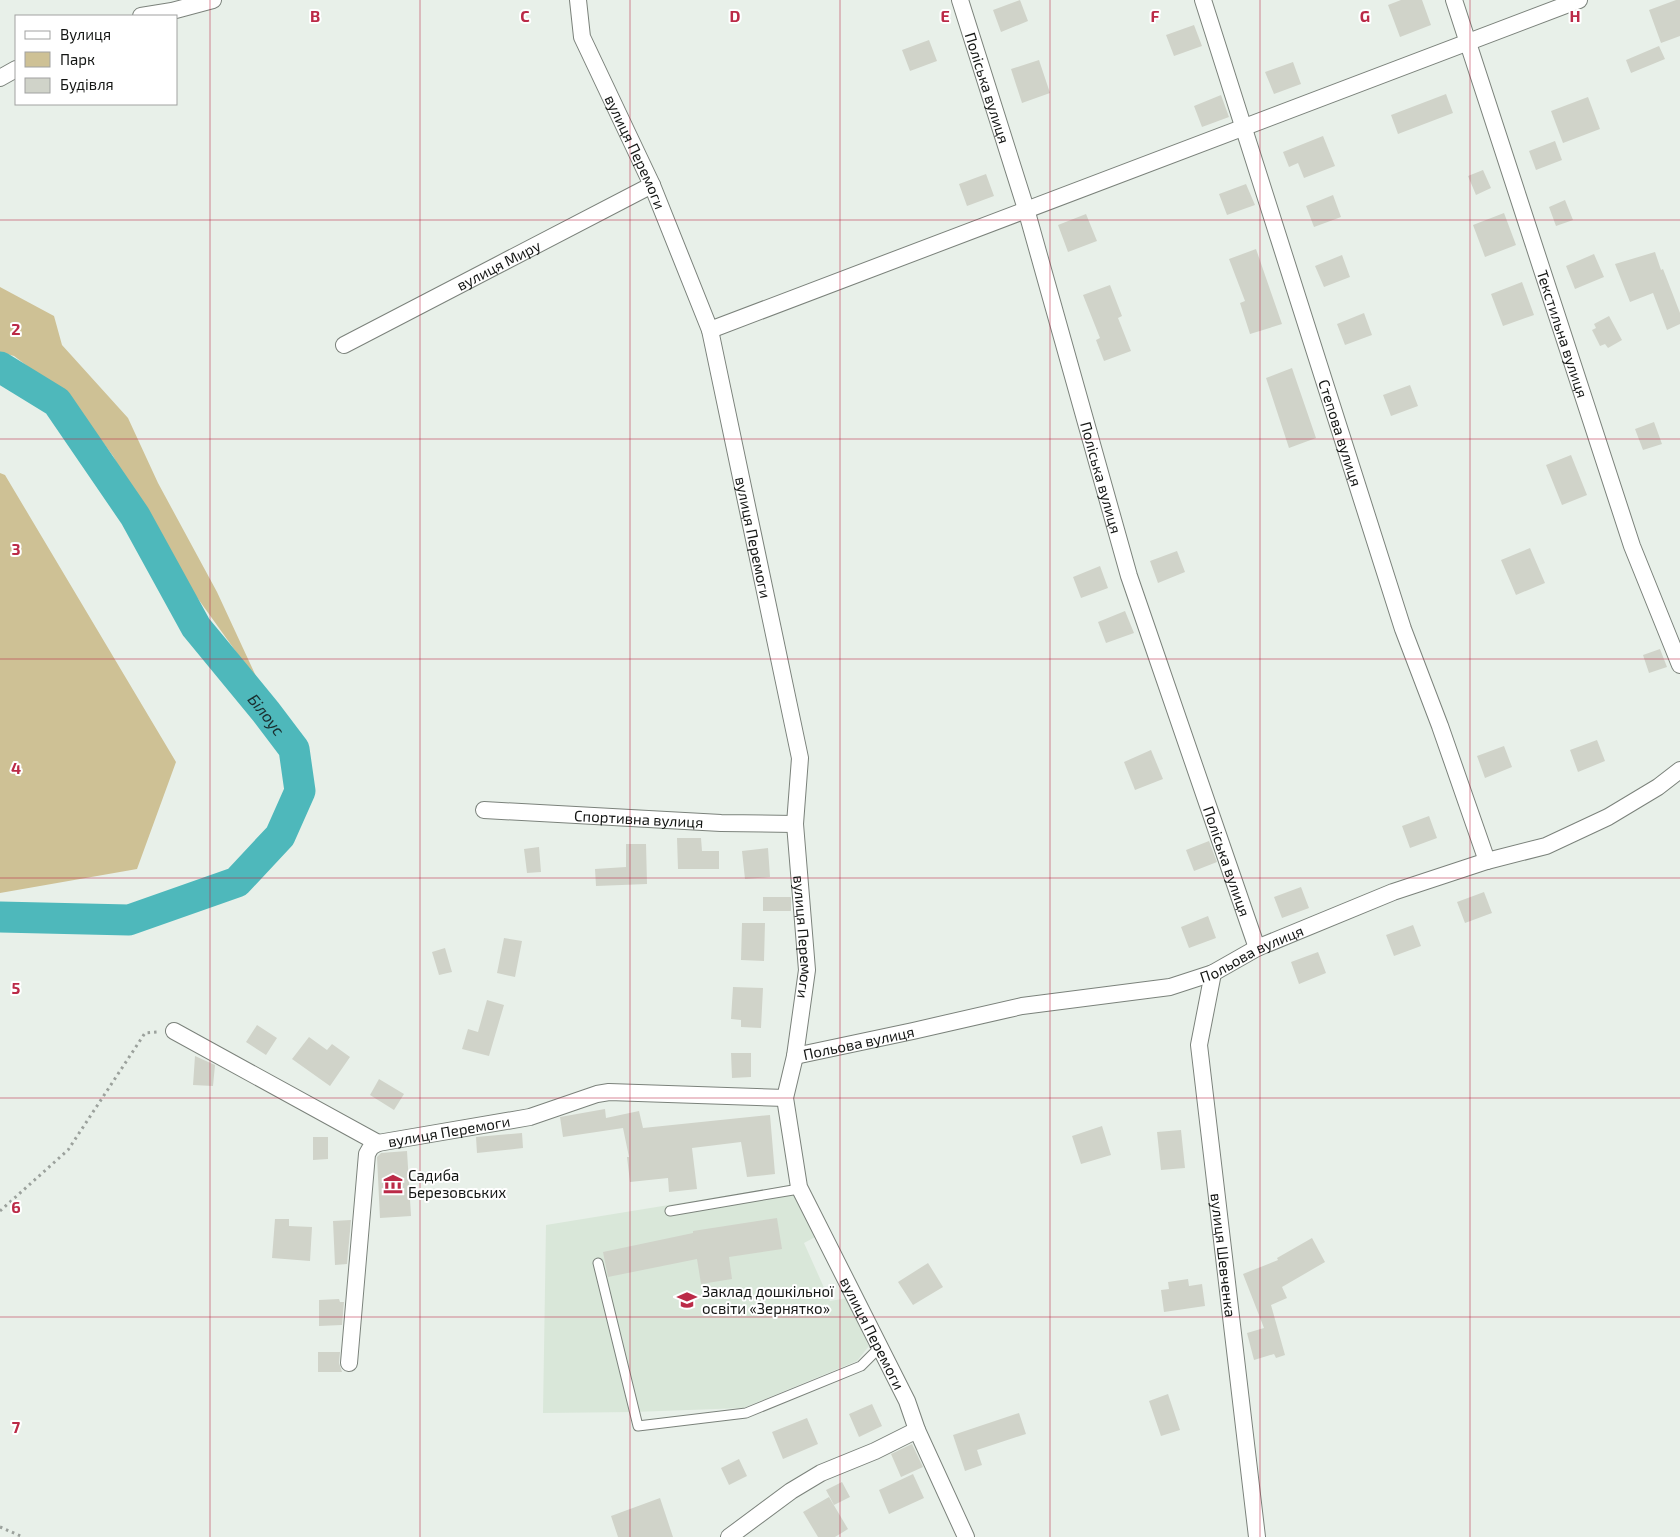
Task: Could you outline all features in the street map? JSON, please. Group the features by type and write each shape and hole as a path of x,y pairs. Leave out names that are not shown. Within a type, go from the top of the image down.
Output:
{"street":[{"path":"147,15 172,11 213,0"},
{"name":"вулиця Перемоги","path":"578,0 582,37 652,185 710,330 800,758 795,824 807,970 796,1056 786,1098 799,1187 907,1401 917,1430 966,1537"},
{"name":"Поліська вулиця","path":"960,0 1026,209 1129,576 1257,948"},
{"name":"Степова вулиця","path":"1203,0 1403,629 1440,726 1487,861"},
{"name":"Текстильна вулиця","path":"1454,0 1632,546 1680,665"},
{"path":"710,330 1579,0"},
{"path":"0,78 15,69"},
{"name":"вулиця Миру","path":"344,345 652,185"},
{"name":"Польова вулиця","path":"796,1056 1022,1006 1170,987 1213,973 1257,948 1394,892 1487,861 1546,846 1608,817 1658,787 1680,770"},
{"name":"Спортивна вулиця","path":"484,810 721,823 795,824"},
{"name":"вулиця Шевченка","path":"1213,973 1199,1044 1257,1537"},
{"name":"вулиця Перемоги","path":"174,1031 378,1143"},
{"name":"вулиця Перемоги","path":"350,1363 366,1154 371,1147 378,1143 530,1117 596,1094 609,1092 786,1098"},
{"path":"730,1537 791,1491 821,1473 875,1451 917,1430"}],"lane":[{"path":"670,1211 793,1190 799,1187"},
{"path":"598,1263 638,1426 746,1413 861,1366 880,1347"}],"path":[{"path":"0,1211 68,1150 145,1033 174,1031"},
{"path":"0,1527 23,1537"}],"shaded area":[{"name":"Заклад дошкільної освіти «Зернятко»","path":"791,1185 817,1236 804,1243 830,1301 847,1298 869,1346 857,1361 743,1408 543,1413 546,1225"}],"green space":[{"path":"0,287 54,316 62,345 128,418 158,483 217,592 260,685 168,557 113,456 71,399 14,356 0,352"},
{"path":"0,473 5,475 176,762 137,869 0,893"}],"building":[{"path":"1020,0 1028,21 1001,32 993,10"},
{"path":"1401,0 1422,0 1431,25 1400,37 1388,5"},
{"path":"1680,0 1680,36 1661,43 1649,10"},
{"path":"1194,25 1202,46 1174,56 1166,35"},
{"path":"929,40 937,61 910,71 902,50"},
{"path":"1659,46 1665,59 1631,73 1626,60"},
{"path":"1039,60 1050,93 1022,103 1011,69"},
{"path":"1293,62 1301,84 1274,94 1265,72"},
{"path":"1446,94 1453,113 1398,134 1391,115"},
{"path":"1221,95 1229,117 1202,127 1194,106"},
{"path":"1588,97 1600,129 1563,143 1551,111"},
{"path":"1323,136 1335,166 1304,178 1298,163 1289,167 1283,152"},
{"path":"1555,141 1562,160 1536,170 1529,151"},
{"path":"1483,170 1491,188 1476,195 1468,176"},
{"path":"986,174 994,196 967,206 959,184"},
{"path":"1246,184 1255,205 1227,215 1219,194"},
{"path":"1333,195 1341,217 1314,227 1306,206"},
{"path":"1565,200 1573,220 1556,226 1549,207"},
{"path":"1504,213 1516,245 1485,257 1473,225"},
{"path":"1086,214 1097,241 1068,252 1058,225"},
{"path":"1256,249 1282,324 1250,334 1240,303 1245,301 1229,259"},
{"path":"1655,252 1680,313 1680,324 1667,330 1653,293 1630,302 1615,264"},
{"path":"1594,254 1604,277 1575,289 1566,266"},
{"path":"1342,255 1350,277 1324,287 1315,266"},
{"path":"1522,282 1534,315 1503,326 1491,294"},
{"path":"1110,285 1122,316 1118,318 1131,351 1104,361 1096,340 1100,338 1083,295"},
{"path":"1364,313 1372,335 1345,345 1337,324"},
{"path":"1609,316 1622,340 1608,348 1605,344 1600,346 1592,330 1596,328 1594,324"},
{"path":"1292,368 1316,438 1289,448 1266,378"},
{"path":"1410,385 1418,406 1391,416 1383,395"},
{"path":"1654,422 1662,444 1643,450 1635,429"},
{"path":"1571,455 1587,495 1562,505 1546,465"},
{"path":"1530,548 1545,583 1516,595 1501,560"},
{"path":"1177,551 1185,572 1158,583 1150,561"},
{"path":"1100,566 1108,588 1081,598 1073,577"},
{"path":"1125,611 1134,633 1106,643 1098,622"},
{"path":"1660,649 1667,667 1649,673 1643,655"},
{"path":"1597,740 1605,761 1578,772 1570,750"},
{"path":"1504,746 1512,767 1485,778 1477,756"},
{"path":"1151,750 1163,779 1135,790 1124,762"},
{"path":"1429,816 1437,838 1410,848 1402,826"},
{"path":"677,838 701,838 702,851 719,851 719,869 678,869"},
{"path":"1209,841 1217,862 1194,871 1186,850"},
{"path":"626,844 646,844 647,884 596,886 595,869 626,867"},
{"path":"539,847 541,872 527,873 524,849"},
{"path":"768,848 770,877 745,879 742,851"},
{"path":"1301,887 1309,908 1282,918 1274,897"},
{"path":"1484,892 1492,913 1465,923 1457,902"},
{"path":"763,897 791,897 791,911 763,911"},
{"path":"1208,916 1216,938 1189,948 1181,927"},
{"path":"742,923 765,923 764,961 741,960"},
{"path":"1413,925 1421,946 1394,956 1386,935"},
{"path":"504,938 522,941 515,977 497,973"},
{"path":"445,948 452,972 439,975 432,952"},
{"path":"1318,952 1326,973 1299,984 1291,962"},
{"path":"733,987 763,988 761,1028 741,1027 741,1020 731,1019"},
{"path":"487,1000 504,1005 489,1056 462,1049 468,1029 478,1032"},
{"path":"257,1025 277,1038 266,1055 246,1042"},
{"path":"309,1037 327,1050 332,1044 350,1057 330,1086 292,1059"},
{"path":"731,1053 751,1053 751,1077 732,1078"},
{"path":"195,1056 215,1065 213,1086 193,1085"},
{"path":"379,1079 404,1094 394,1110 370,1095"},
{"path":"605,1109 606,1118 639,1111 643,1128 770,1115 775,1174 747,1177 741,1142 692,1148 697,1189 669,1192 668,1178 630,1182 627,1157 629,1157 623,1128 563,1137 560,1117"},
{"path":"1102,1126 1111,1155 1081,1164 1072,1136"},
{"path":"1181,1130 1185,1168 1161,1170 1157,1132"},
{"path":"522,1133 523,1148 477,1153 476,1137"},
{"path":"313,1137 328,1137 328,1159 313,1160"},
{"name":"Садиба Березовських","path":"407,1151 411,1216 380,1218 377,1157 381,1153"},
{"path":"777,1218 782,1249 729,1257 732,1279 701,1284 697,1259 608,1277 603,1252 693,1233 693,1231"},
{"path":"275,1219 289,1219 289,1226 312,1227 310,1261 272,1258"},
{"path":"351,1220 347,1264 335,1265 333,1221"},
{"path":"1312,1238 1325,1262 1282,1287 1287,1298 1271,1305 1285,1355 1276,1358 1274,1354 1254,1360 1247,1333 1264,1328 1243,1274 1278,1260 1277,1258"},
{"path":"928,1263 943,1287 913,1305 898,1282"},
{"path":"1188,1279 1189,1286 1202,1284 1205,1306 1164,1312 1161,1290 1169,1289 1168,1282"},
{"path":"339,1299 340,1302 344,1302 342,1325 319,1326 319,1300"},
{"path":"318,1352 340,1352 339,1363 342,1372 318,1372"},
{"path":"1168,1394 1180,1430 1161,1436 1149,1401"},
{"path":"872,1404 882,1426 859,1437 849,1414"},
{"path":"1019,1413 1026,1434 977,1450 982,1465 965,1471 953,1435"},
{"path":"807,1418 818,1444 783,1459 772,1432"},
{"path":"912,1444 923,1467 901,1477 891,1454"},
{"path":"739,1459 747,1476 729,1485 721,1468"},
{"path":"913,1474 924,1498 889,1514 879,1490"},
{"path":"842,1482 850,1497 834,1505 826,1490"},
{"path":"829,1497 848,1529 835,1537 818,1537 803,1512"},
{"path":"660,1498 673,1537 618,1537 611,1516"}],"waterway":[{"name":"Білоус","path":"0,367 57,402 135,516 196,627 294,749 300,791 280,836 237,882 129,920 0,917"}],"place":[{"name":"Садиба Березовських","path":"393,1184"},
{"name":"Заклад дошкільної освіти «Зернятко»","path":"687,1300"}]}
